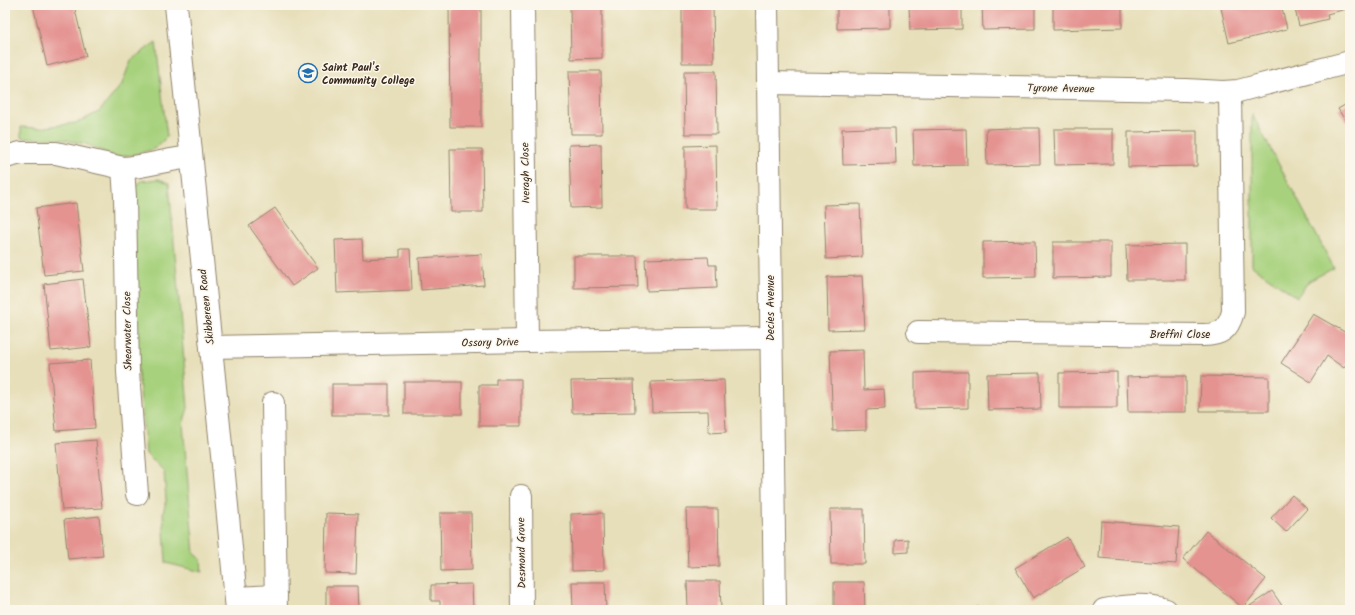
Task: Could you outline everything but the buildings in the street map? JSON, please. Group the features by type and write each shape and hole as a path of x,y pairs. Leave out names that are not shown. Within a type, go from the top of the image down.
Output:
{"street":[{"name":"Skibbereen Road","path":"176,5 236,604"},
{"name":"Iveragh Close","path":"523,5 527,341"},
{"name":"Decies Avenue","path":"767,5 770,338 775,610"},
{"name":"Tyrone Avenue","path":"768,83 1230,92 1248,89 1350,62"},
{"name":"Breffni Close","path":"918,332 1203,335 1218,333 1224,330 1231,321 1233,312 1230,92"},
{"path":"5,157 21,153 56,152 123,168 133,168 165,160 191,157"},
{"name":"Shearwater Close","path":"123,168 125,197 128,379 137,494"},
{"name":"Ossory Drive","path":"210,347 770,338"},
{"path":"236,604 276,603 273,403"},
{"name":"Desmond Grove","path":"521,496 522,610"},
{"path":"1104,610 1131,606 1150,606 1166,610"}],"green space":[{"path":"156,42 167,137 154,149 133,155 116,157 86,144 60,139 21,138 21,127 38,128 76,123 99,112 122,84 131,60"},
{"path":"1252,114 1334,268 1309,281 1297,297 1252,266"},
{"path":"159,179 169,183 188,408 183,424 194,554 201,559 202,572 166,563 163,513 166,501 164,471 146,454 137,359 134,189 141,181"}],"place":[{"name":"Saint Paul's Community College","path":"308,73"}]}
